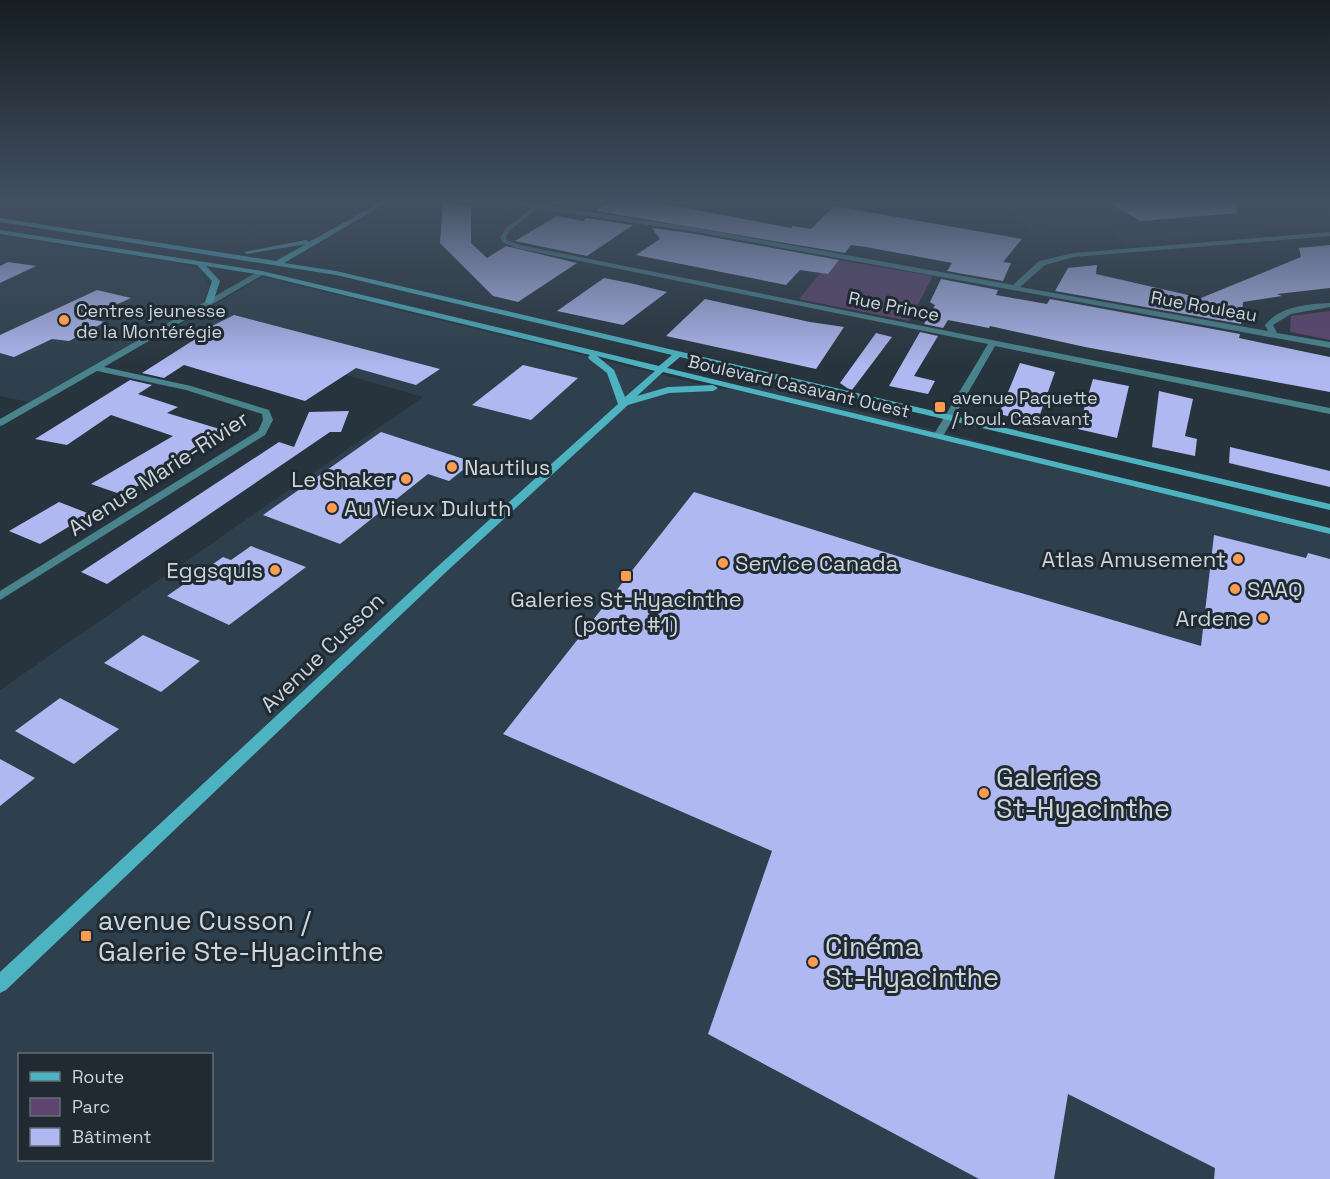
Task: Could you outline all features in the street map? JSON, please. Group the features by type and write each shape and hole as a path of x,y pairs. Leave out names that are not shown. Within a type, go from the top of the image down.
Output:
{"street":[{"name":"Boulevard Casavant Ouest","path":"156,257 261,273 1330,531"},
{"name":"Boulevard Casavant Ouest","path":"243,257 336,273 1330,507"},
{"path":"0,423 290,257"},
{"path":"312,257 336,273"},
{"name":"Rue Prince","path":"567,257 1330,411"},
{"name":"Rue Rouleau","path":"841,257 1330,345"},
{"path":"1013,289 1042,262 1065,257"},
{"path":"200,264 216,281 209,302"},
{"path":"1275,336 1269,325 1274,319 1289,312 1330,305"},
{"path":"938,436 992,344"},
{"path":"584,351 611,372 623,404 668,390 694,387 741,389"},
{"name":"Avenue Cusson","path":"0,984 441,570 678,354"},
{"name":"Avenue Marie-Rivier","path":"0,596 262,433 268,420 266,412 220,397 95,368"}],"shaded area":[{"path":"0,257 137,257 186,265 200,270 209,286 203,303 29,402 0,396"},
{"name":"Galeries St-Hyacinthe","path":"263,277 720,389 760,385 1330,533 1330,1179 0,1179 0,690 423,397 177,326"}],"green space":[{"path":"832,259 933,276 909,321 799,299"},
{"path":"1330,311 1330,340 1290,332 1291,316"}],"building":[{"path":"454,257 552,257 577,263 518,302 493,296"},
{"path":"646,257 823,257 839,260 828,274 800,270 786,285"},
{"path":"920,257 1007,257 1003,262 1011,263 1003,281 947,271 952,263"},
{"path":"1301,257 1330,257 1330,288 1277,294 1282,296 1243,302 1241,324 1055,291 1068,268 1097,265 1096,274 1201,298"},
{"path":"8,262 36,266 0,283 0,266"},
{"path":"604,278 667,292 623,325 557,311"},
{"path":"941,279 998,290 996,295 1047,304 1050,299 1240,334 1239,338 1330,357 1330,392 1085,347 990,326 989,328 948,320 943,328 924,324 935,305 930,302"},
{"name":"Centres jeunesse de la Montérégie","path":"97,290 131,298 93,315 100,317 94,320 105,322 69,341 52,339 14,357 0,353 0,335"},
{"path":"705,299 810,322 844,327 816,369 666,336"},
{"path":"234,315 440,369 416,385 356,368 305,401 184,365 164,378 142,373 211,329 208,328"},
{"path":"920,332 938,336 914,376 935,381 928,394 889,386"},
{"path":"876,333 892,337 852,390 847,388 840,383"},
{"path":"1020,363 1055,372 1037,423 999,414"},
{"path":"523,365 578,378 531,420 472,405"},
{"path":"1093,379 1129,386 1117,438 1078,429"},
{"path":"130,380 152,385 138,394 178,407 167,413 226,431 123,495 91,484 173,436 111,415 67,445 35,439"},
{"path":"1159,391 1193,399 1185,436 1197,439 1195,456 1152,447"},
{"path":"349,411 341,432 330,432 107,584 81,572 279,442 294,447 309,412"},
{"path":"381,432 473,462 449,481 428,474 340,544 263,515"},
{"path":"1230,447 1330,471 1330,487 1229,463"},
{"name":"Galeries St-Hyacinthe","path":"694,492 929,566 1201,646 1214,535 1306,558 1308,553 1330,559 1330,1179 1214,1179 1215,1168 1068,1094 1054,1179 979,1179 708,1034 772,851 503,734"},
{"path":"59,502 90,514 40,544 9,531"},
{"path":"251,546 306,567 229,625 167,596 223,557 231,560"},
{"path":"143,635 200,661 161,692 104,663"},
{"path":"60,698 119,729 74,764 15,731"},
{"path":"0,759 35,778 0,806"}],"place":[{"name":"Centres jeunesse de la Montérégie","path":"64,320"},
{"name":"avenue Paquette / boul. Casavant","path":"940,407"},
{"name":"Nautilus","path":"452,467"},
{"name":"Le Shaker","path":"406,479"},
{"name":"Au Vieux Duluth","path":"332,508"},
{"name":"Atlas Amusement","path":"1238,559"},
{"name":"Service Canada","path":"723,563"},
{"name":"Eggsquis","path":"275,570"},
{"name":"Galeries St-Hyacinthe (porte #1)","path":"626,576"},
{"name":"SAAQ","path":"1235,589"},
{"name":"Ardene","path":"1263,618"},
{"name":"Galeries St-Hyacinthe","path":"984,793"},
{"name":"avenue Cusson / Galerie Ste-Hyacinthe","path":"86,936"},
{"name":"Cinéma St-Hyacinthe","path":"813,962"}]}
